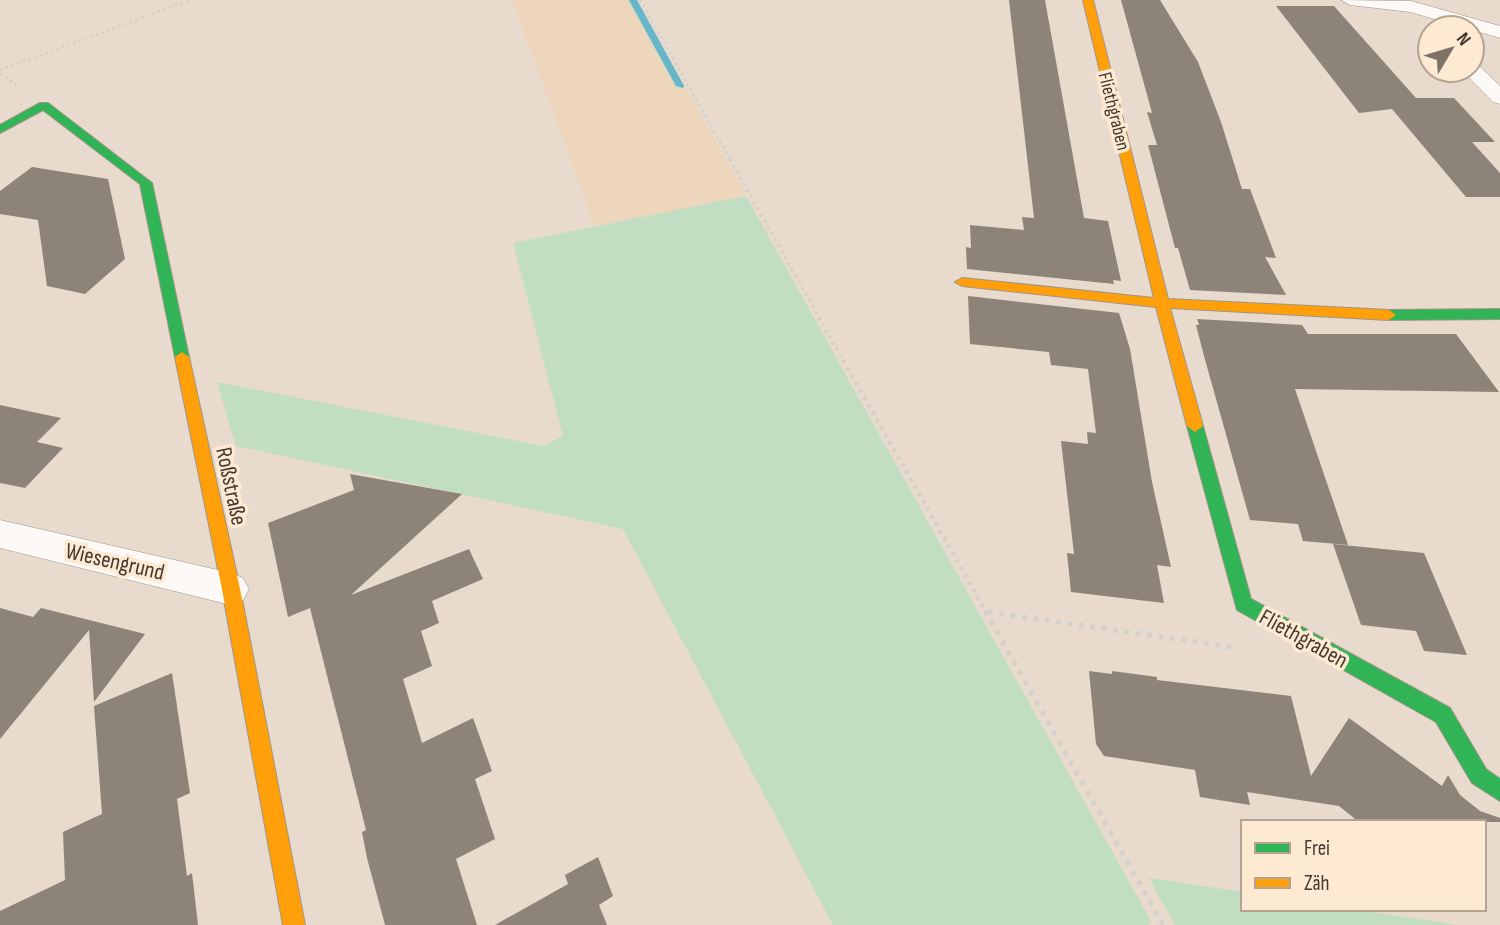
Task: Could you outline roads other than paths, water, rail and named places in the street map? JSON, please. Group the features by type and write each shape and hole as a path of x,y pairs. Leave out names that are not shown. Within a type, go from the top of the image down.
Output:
{"street":[{"name":"Fliethgraben","path":"1088,0 1162,303 1243,604 1443,715 1479,776 1500,791"},
{"path":"1350,0 1407,4 1500,32"},
{"path":"1486,84 1500,98"},
{"name":"Roßstraße","path":"0,130 44,105 146,183 231,589 294,925"},
{"path":"962,282 1162,303 1408,316 1500,314"},
{"name":"Wiesengrund","path":"0,534 231,589"}],"waterway":[{"path":"633,0 680,86"}]}
